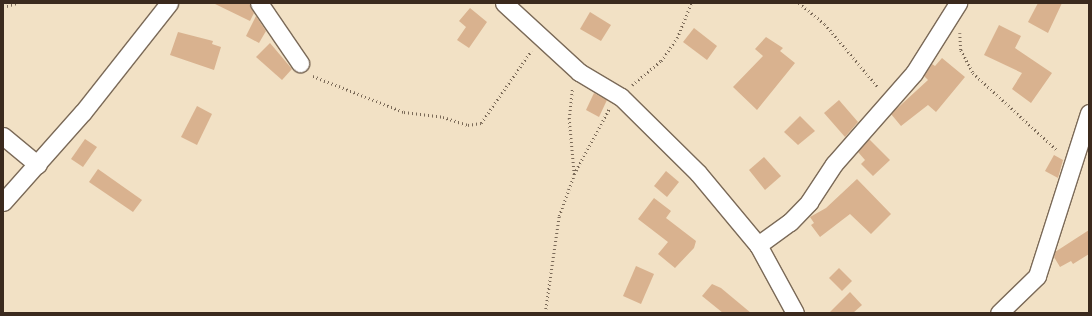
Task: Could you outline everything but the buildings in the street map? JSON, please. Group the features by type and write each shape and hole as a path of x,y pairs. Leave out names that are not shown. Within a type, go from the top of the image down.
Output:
{"street":[{"path":"3,202 38,165 169,3"},
{"path":"258,3 300,63"},
{"path":"504,3 539,39 579,72 621,97 666,141 758,245 795,313"},
{"path":"758,245 790,222 809,202 834,164 862,135 889,97 914,73 958,3"},
{"path":"1000,313 1037,276 1089,113"},
{"path":"3,136 38,165"}],"path":[{"path":"3,7 17,3"},
{"path":"799,3 825,24 889,97"},
{"path":"958,3 961,50 973,74 1042,140 1073,162"},
{"path":"300,63 312,75 364,99 468,126 481,123 539,39"},
{"path":"545,313 559,216 574,175 570,94 579,72"}]}
